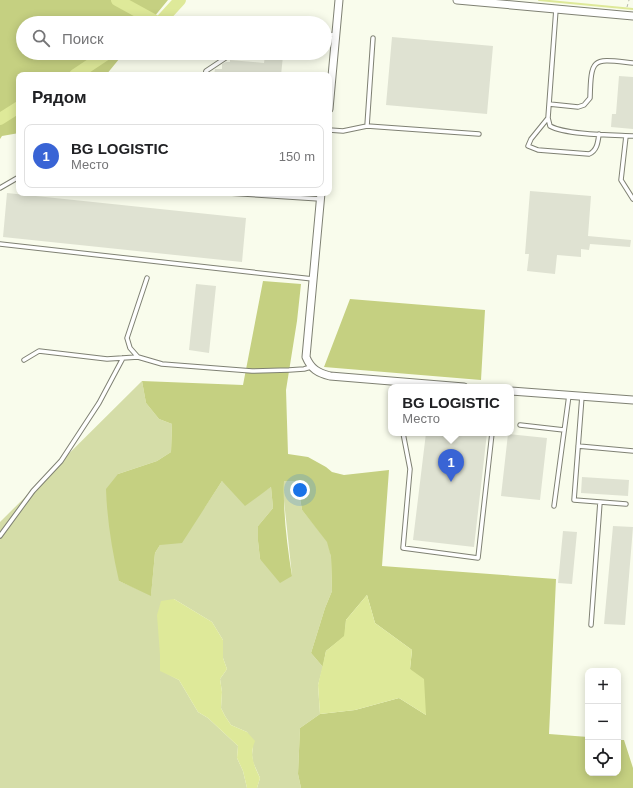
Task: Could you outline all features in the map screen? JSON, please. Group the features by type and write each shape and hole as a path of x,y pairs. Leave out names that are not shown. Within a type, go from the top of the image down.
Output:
{"street":[{"path":"332,72 338,0"},
{"path":"457,0 505,2 556,9 633,16"},
{"path":"320,196 306,358 312,367 321,374 395,384"},
{"path":"514,391 633,400"}],"lane":[{"path":"556,9 548,118 550,126 556,129 633,136"},
{"path":"367,126 373,38"},
{"path":"206,72 222,60"},
{"path":"549,104 578,107 584,105 590,98 591,70 595,64 603,60 633,63"},
{"path":"548,118 531,139 528,146 538,150 589,154 592,153 596,147 599,134"},
{"path":"332,130 343,131 367,126 479,134"},
{"path":"626,136 621,180 633,199"},
{"path":"0,188 16,179"},
{"path":"0,244 313,280"},
{"path":"138,357 130,348 127,338 147,278"},
{"path":"24,360 39,351 107,360 138,357 162,364 252,371 297,370 312,367"},
{"path":"0,536 32,491 61,461 99,402 123,358"},
{"path":"554,506 569,395"},
{"path":"582,396 574,500 626,504"},
{"path":"520,425 564,430"},
{"path":"404,436 410,469 403,548 478,558 492,436"},
{"path":"578,446 633,451"},
{"path":"591,625 600,502"}],"path":[{"path":"626,9 629,0"}],"shaded area":[{"path":"0,0 168,0 155,16 16,16 16,60 118,60 108,72 16,72 16,134 2,136 0,139"},
{"path":"263,281 301,284 297,321 286,390 288,454 308,457 332,472 344,475 389,470 382,566 556,579 549,734 585,737 585,776 621,776 621,740 624,740 633,768 633,788 301,788 298,774 300,728 320,714 355,710 399,698 426,715 410,669 412,650 375,623 367,595 346,620 345,636 326,651 323,667 311,653 332,591 331,557 327,542 302,510 297,481 284,481 284,505 288,553 292,576 280,583 260,559 258,541 258,526 273,508 271,487 245,506 222,481 182,543 160,545 155,553 151,596 119,581 110,535 106,489 118,474 157,461 171,452 172,424 159,419 146,403 142,381 243,385"},
{"path":"350,299 485,310 481,380 324,367"},
{"path":"142,381 146,403 159,419 172,424 171,452 157,461 118,474 119,581 151,595 155,553 160,545 205,507 222,481 260,494 271,487 273,508 258,526 260,559 292,576 284,501 284,481 297,481 302,510 328,542 331,557 332,591 311,653 323,667 318,685 320,714 300,728 298,774 301,788 257,788 260,778 253,762 253,746 247,732 231,725 221,708 222,692 220,679 227,669 223,658 223,640 212,622 174,599 160,655 160,670 179,680 198,712 208,718 238,746 237,758 243,771 247,788 0,788 0,522"},
{"path":"367,595 375,623 412,650 410,669 424,679 426,715 399,698 355,710 320,714 318,685 326,651 344,636 346,620"},
{"path":"174,599 212,622 223,640 223,658 227,669 220,679 222,692 221,708 231,725 247,732 255,741 252,755 260,778 257,788 247,788 243,771 237,758 238,746 208,718 198,712 179,680 160,671 157,615 161,601"}],"building":[{"path":"392,37 493,46 487,114 386,105"},
{"path":"230,60 264,63 264,60 283,60 281,72 214,72 215,69 222,69 222,64 230,62"},
{"path":"619,76 633,77 633,129 611,127 612,114 616,114"},
{"path":"530,191 591,196 588,236 631,240 630,247 590,244 589,250 581,249 581,257 557,255 555,274 527,271 529,254 525,254"},
{"path":"7,193 16,194 16,196 36,196 246,218 242,262 3,237"},
{"path":"196,284 216,286 209,353 189,350"},
{"path":"514,435 547,438 540,500 501,496 508,436 514,436"},
{"path":"426,436 487,436 474,547 413,540"},
{"path":"582,477 629,480 628,496 581,493"},
{"path":"613,526 633,527 625,625 604,624"},
{"path":"563,531 577,532 572,584 558,583"}],"waterway":[{"path":"117,0 146,16"},
{"path":"165,16 180,0"},
{"path":"539,0 633,9"},
{"path":"80,72 98,60"},
{"path":"0,119 16,109"}],"place":[{"name":"BG LOGISTIC","path":"451,482"}]}
